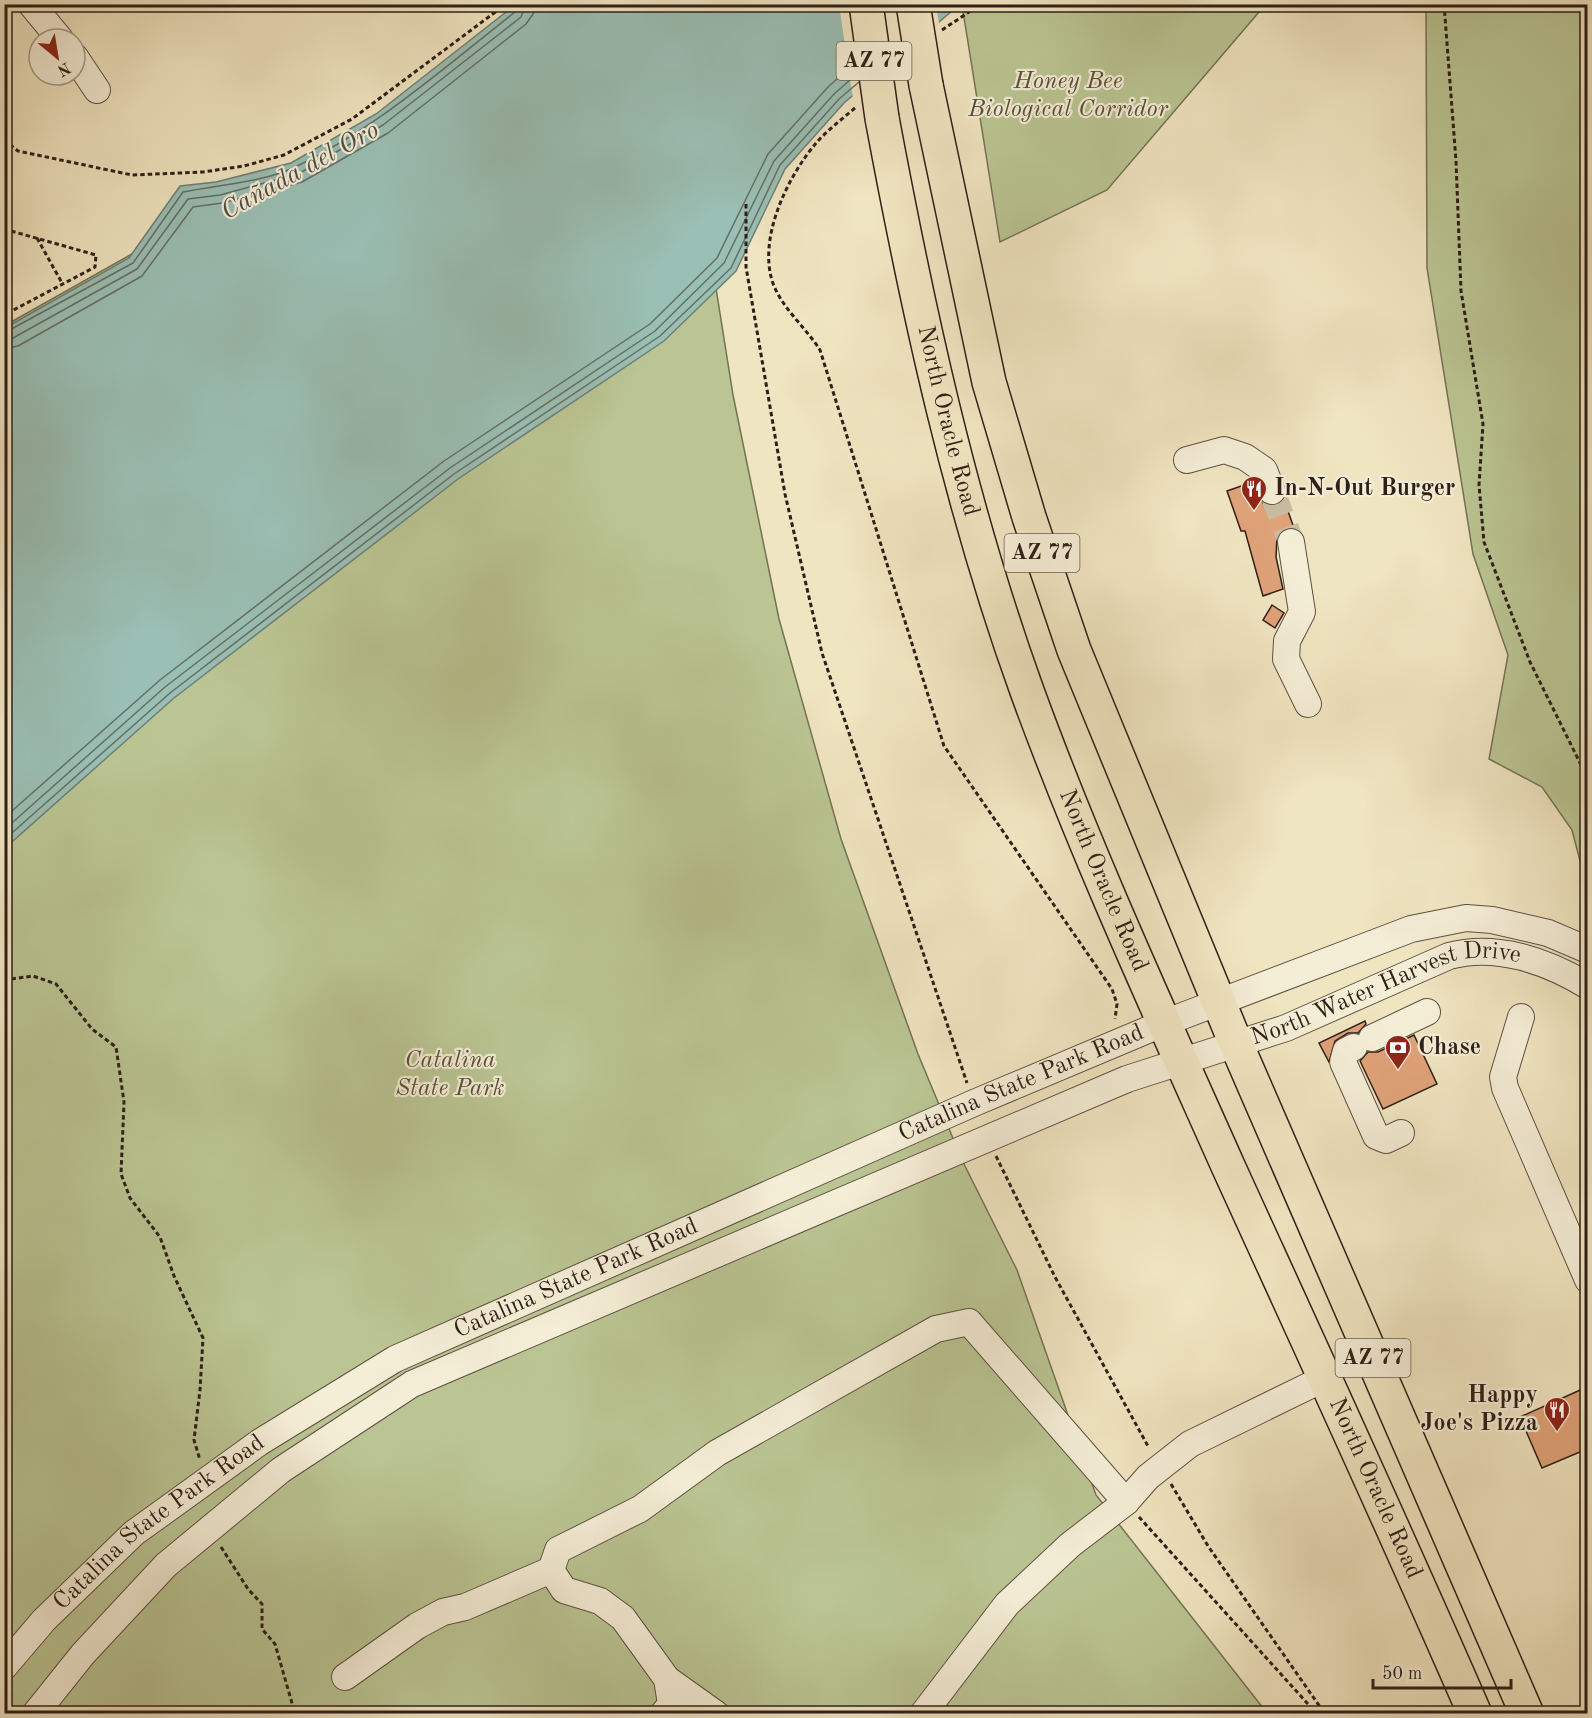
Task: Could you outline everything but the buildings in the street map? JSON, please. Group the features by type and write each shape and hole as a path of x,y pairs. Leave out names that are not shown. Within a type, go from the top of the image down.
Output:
{"highway":[{"name":"North Oracle Road","path":"866,4 871,111 947,424 995,595 1027,690 1084,840 1164,1023 1475,1713"},
{"name":"North Oracle Road","path":"913,4 926,85 989,382 1029,517 1074,650 1235,1043 1527,1713"}],"street":[{"path":"31,4 50,27"},
{"path":"87,74 98,90"},
{"path":"1187,460 1224,450 1245,457 1264,470 1272,491"},
{"path":"1291,542 1302,612 1287,641 1287,658 1308,704"},
{"name":"North Water Harvest Drive","path":"1218,1003 1411,929 1443,921 1466,918 1519,924 1548,933 1587,951"},
{"name":"North Water Harvest Drive","path":"1181,1061 1286,1028 1449,956 1466,951 1511,955 1538,962 1587,987"},
{"name":"Catalina State Park Road","path":"4,1667 44,1620 134,1533 260,1442 395,1359 974,1103 1164,1023 1218,1003"},
{"path":"1401,1132 1386,1140 1376,1136 1343,1062 1346,1051 1427,1012"},
{"path":"1521,1017 1503,1077 1505,1088 1587,1280"},
{"name":"Catalina State Park Road","path":"35,1713 83,1653 166,1565 281,1470 412,1384 1128,1078 1181,1061"},
{"path":"938,1119 952,1153"},
{"path":"345,1677 417,1626 443,1612 465,1607 551,1570 558,1550 640,1509 717,1453 936,1329 969,1322 1126,1502"},
{"path":"923,1713 1007,1604 1070,1545 1126,1502 1161,1468 1190,1444 1325,1378"},
{"path":"551,1570 564,1590 600,1601 624,1618 667,1679 716,1713"},
{"path":"663,1713 671,1704 667,1679"}],"path":[{"path":"4,140 18,151 132,175 203,172 274,158 352,119 506,4"},
{"path":"936,34 981,4"},
{"path":"1444,4 1456,162 1461,291 1483,424 1479,485 1484,542 1530,662 1587,779"},
{"path":"871,111 817,142 778,204 769,245 771,275 783,302 808,331 820,350 944,746 1112,989 1117,1004 1114,1021 1122,1041"},
{"path":"746,204 746,267 784,494 822,653 974,1103"},
{"path":"4,229 96,255 95,267 4,315"},
{"path":"37,238 62,284"},
{"path":"4,980 33,976 56,984 92,1029 116,1047 124,1102 121,1174 130,1198 160,1237 174,1276 203,1338 194,1440 205,1482"},
{"path":"987,1138 1054,1277 1134,1425 1208,1546 1324,1713"},
{"path":"1126,1502 1317,1713"},
{"path":"213,1526 215,1539 248,1589 262,1604 262,1629 274,1644 294,1710 292,1713"}],"green space":[{"name":"Honey Bee Biological Corridor","path":"962,4 1265,5 1107,190 1000,242"},
{"name":"Catalina State Park","path":"574,5 715,282 733,395 779,619 841,839 918,1054 962,1160 1017,1270 1096,1495 1267,1713 5,1713 4,326"},
{"path":"1426,5 1587,5 1587,888 1572,830 1542,787 1489,759 1508,655 1473,554 1427,268"}],"water":[{"name":"Cañada del Oro","path":"515,5 959,5 844,103 785,169 736,271 664,341 458,479 174,698 5,848 5,328 129,258 180,186 216,182 291,163 376,114"}],"pier":[{"path":"839,5 936,5 939,23 853,99"}],"tunnel":[{"path":"1272,491 1291,542"}],"place":[{"name":"In-N-Out Burger","path":"1254,512"},
{"name":"Chase","path":"1398,1071"},
{"name":"Happy Joe's Pizza","path":"1557,1433"}]}
